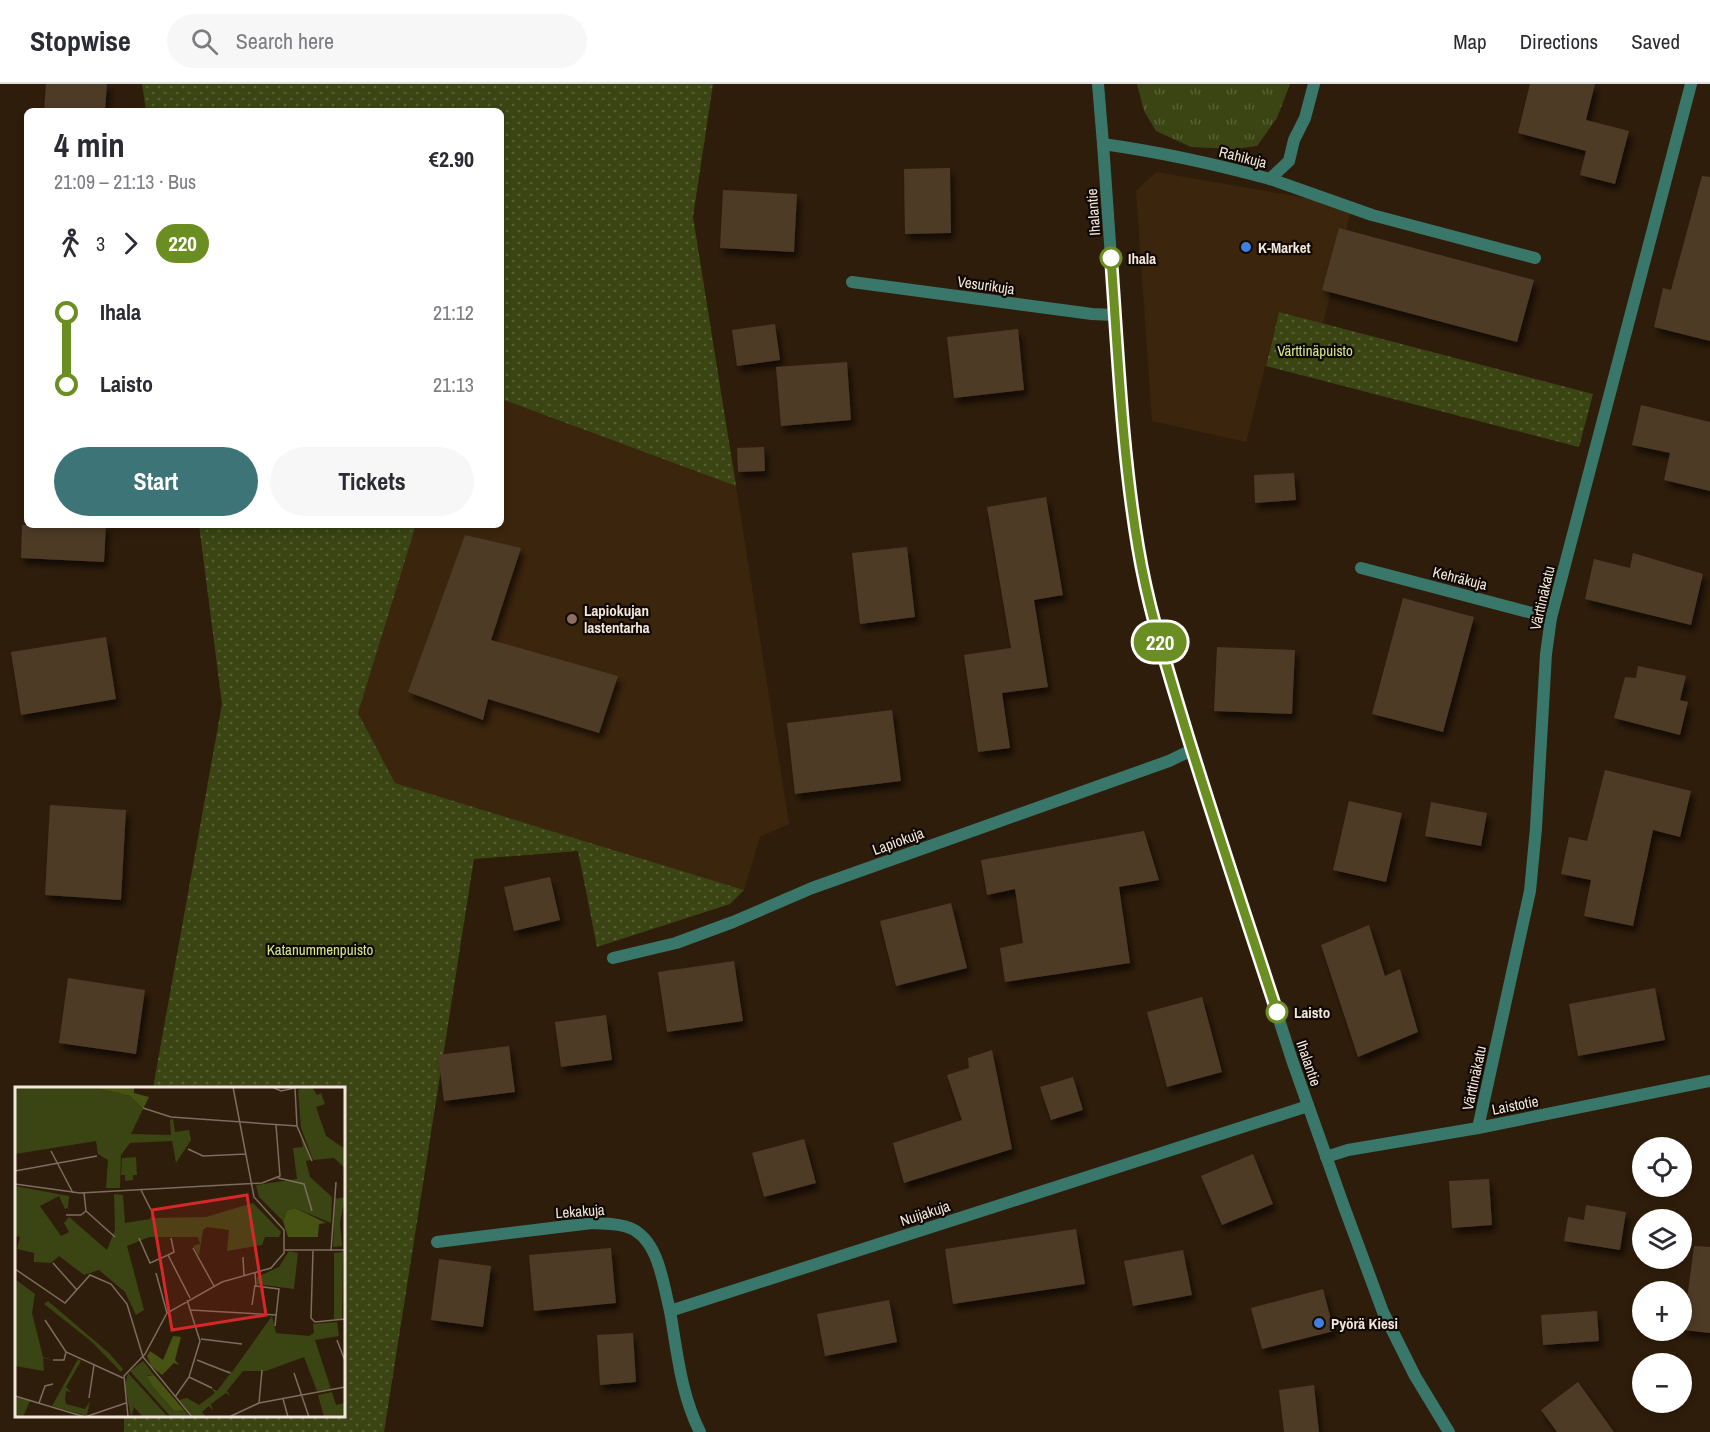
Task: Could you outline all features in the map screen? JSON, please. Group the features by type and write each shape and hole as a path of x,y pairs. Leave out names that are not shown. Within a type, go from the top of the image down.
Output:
{"street":[{"name":"Ihalantie","path":"1098,84 1121,399 1130,490 1138,548 1153,621 1192,750 1326,1157 1383,1312 1414,1376 1449,1432"},
{"name":"Rahikuja","path":"1103,144 1204,163 1270,179 1289,160 1294,140 1305,118 1314,84"},
{"name":"Värttinäkatu","path":"1478,1128 1530,891 1546,654 1551,618 1691,84"},
{"path":"1270,179 1372,215 1535,258"},
{"name":"Vesurikuja","path":"852,282 1092,314 1115,315"},
{"name":"Kehräkuja","path":"1361,568 1551,618"},
{"name":"Lapiokuja","path":"613,958 676,943 733,922 812,888 1158,765 1192,750"},
{"name":"Laistotie","path":"1326,1157 1348,1150 1478,1128 1710,1081"},
{"name":"Nuijakuja","path":"670,1311 1308,1106"},
{"name":"Lekakuja","path":"437,1242 592,1223 614,1224 631,1228 646,1239 656,1255 670,1311"},
{"path":"670,1311 682,1379 695,1423 700,1432"}],"shaded area":[{"path":"1156,172 1352,206 1323,324 1279,312 1246,442 1152,421 1136,191"},
{"name":"Lapiokujan lastentarha","path":"504,400 736,486 789,824 760,837 744,890 395,783 358,713 415,528 504,528"}],"green space":[{"path":"142,84 713,84 693,217 736,486 504,400 504,108 146,108"},
{"path":"1137,84 1290,84 1277,118 1257,146 1235,149 1191,147 1156,131 1144,111"},
{"name":"Värttinäpuisto","path":"1279,312 1593,394 1579,447 1266,366"},
{"name":"Katanummenpuisto","path":"199,528 415,528 358,713 395,783 744,890 730,904 597,947 578,851 474,859 384,1432 124,1432 124,1417 345,1417 345,1087 153,1087 222,704"}],"building":[{"path":"46,84 107,84 105,108 44,108"},
{"path":"1530,84 1595,84 1586,120 1629,131 1615,184 1580,175 1586,151 1518,133"},
{"path":"950,168 951,233 905,234 904,169"},
{"path":"1702,176 1710,177 1710,341 1654,327 1663,288 1671,290"},
{"path":"723,190 797,194 794,252 720,248"},
{"path":"1339,228 1534,280 1517,342 1322,290"},
{"path":"775,324 780,360 737,366 732,330"},
{"path":"1018,329 1024,390 954,398 947,337"},
{"path":"847,362 851,420 781,426 776,367"},
{"path":"1641,405 1710,422 1710,491 1664,480 1670,453 1632,445"},
{"path":"764,447 765,471 738,472 737,448"},
{"path":"1294,473 1296,500 1255,503 1254,475"},
{"path":"1046,497 1063,595 1034,600 1048,687 1002,693 1010,748 978,752 964,655 1011,648 987,507"},
{"path":"22,525 24,528 106,528 104,562 21,558"},
{"path":"465,535 521,548 491,640 618,676 599,733 488,699 483,720 408,692"},
{"path":"907,547 915,617 860,624 852,553"},
{"path":"1633,553 1703,574 1691,625 1585,599 1594,559 1630,568"},
{"path":"1403,598 1474,617 1443,732 1372,714"},
{"path":"106,637 116,699 21,715 11,652"},
{"path":"1217,647 1295,650 1292,714 1214,711"},
{"path":"1638,666 1686,676 1680,700 1688,702 1680,735 1614,718 1625,677 1636,678"},
{"path":"892,710 901,781 795,794 787,723"},
{"path":"1605,770 1691,791 1680,837 1653,830 1633,926 1584,916 1591,880 1561,874 1569,837 1587,841"},
{"path":"1349,801 1402,813 1386,882 1333,870"},
{"path":"1431,802 1487,813 1481,846 1425,836"},
{"path":"50,805 126,810 121,900 45,895"},
{"path":"1144,831 1159,880 1119,887 1130,963 1005,982 1000,948 1023,943 1015,889 987,895 981,860"},
{"path":"550,877 560,920 514,931 504,887"},
{"path":"951,903 967,968 896,986 880,921"},
{"path":"1369,925 1385,976 1400,969 1418,1032 1358,1057 1321,945"},
{"path":"734,961 743,1021 667,1032 658,972"},
{"path":"68,978 145,990 136,1054 59,1043"},
{"path":"1655,988 1665,1040 1578,1056 1569,1004"},
{"path":"1202,997 1222,1072 1167,1087 1147,1012"},
{"path":"606,1015 612,1060 561,1067 555,1022"},
{"path":"509,1046 515,1092 444,1101 438,1055"},
{"path":"992,1050 1012,1149 904,1183 893,1143 962,1120 947,1075 969,1068 968,1058"},
{"path":"1073,1077 1083,1110 1051,1120 1040,1087"},
{"path":"804,1139 816,1183 764,1197 752,1153"},
{"path":"1253,1154 1273,1204 1222,1225 1201,1176"},
{"path":"1489,1179 1492,1225 1452,1228 1449,1181"},
{"path":"1586,1205 1626,1212 1620,1250 1564,1241 1568,1217 1584,1220"},
{"path":"1076,1229 1085,1284 953,1304 945,1249"},
{"path":"1694,1246 1710,1247 1710,1333 1692,1331 1692,1281 1689,1281"},
{"path":"611,1248 616,1303 534,1311 529,1255"},
{"path":"1183,1250 1192,1295 1133,1306 1124,1261"},
{"path":"439,1259 491,1266 483,1327 431,1320"},
{"path":"1323,1289 1334,1331 1262,1349 1251,1308"},
{"path":"889,1300 897,1342 825,1356 817,1314"},
{"path":"1597,1311 1599,1341 1543,1345 1541,1315"},
{"path":"633,1333 636,1382 600,1385 597,1335"},
{"path":"1578,1382 1614,1432 1557,1432 1541,1410"},
{"path":"1314,1385 1319,1432 1284,1432 1279,1390"}],"bus line":[{"name":"220","path":"1111,258 1130,490 1138,548 1153,621 1192,750 1277,1012"}],"place":[{"name":"K-Market","path":"1246,247"},
{"name":"Ihala","path":"1111,258"},
{"name":"Lapiokujan lastentarha","path":"572,619"},
{"name":"Laisto","path":"1277,1012"},
{"name":"Pyörä Kiesi","path":"1319,1323"}]}
